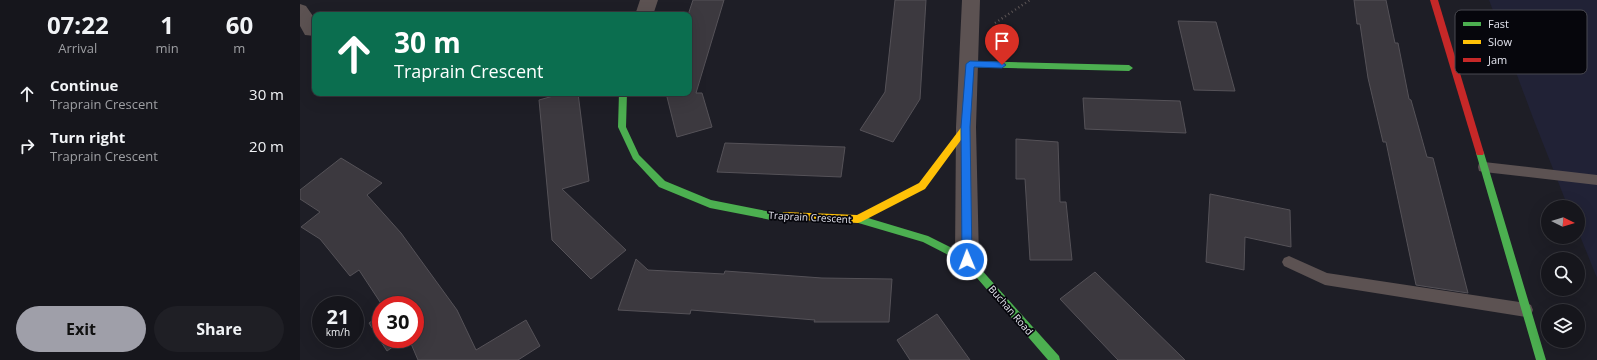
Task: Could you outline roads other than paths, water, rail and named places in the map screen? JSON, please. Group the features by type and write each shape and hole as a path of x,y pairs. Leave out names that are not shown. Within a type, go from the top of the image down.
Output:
{"street":[{"path":"645,12 649,0"},
{"path":"967,260 966,127 970,64 971,0"},
{"path":"1434,0 1455,70"},
{"path":"300,10 312,30"},
{"path":"970,64 1129,68"},
{"path":"1456,74 1541,360"},
{"name":"Traprain Crescent","path":"623,96 622,127 636,157 662,184 710,204 771,216 858,219 922,186 966,127"},
{"name":"Buchan Road","path":"858,219 925,239 967,260 1055,360"}],"lane":[{"path":"1484,167 1597,180"},
{"path":"1289,262 1325,279 1526,310"}]}
